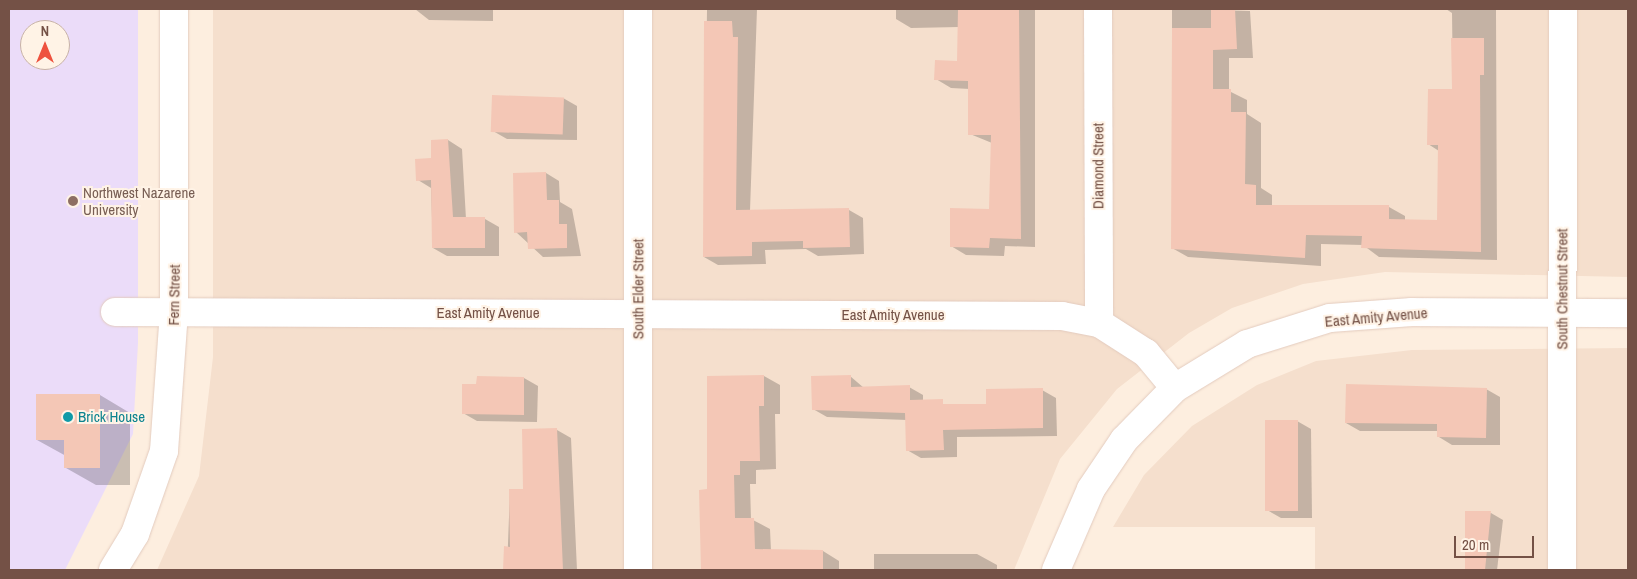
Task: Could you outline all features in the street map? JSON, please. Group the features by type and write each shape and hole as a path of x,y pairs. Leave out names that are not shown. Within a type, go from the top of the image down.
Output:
{"street":[{"name":"Fern Street","path":"113,570 135,534 164,452 174,312 174,9"},
{"name":"South Elder Street","path":"638,9 638,570"},
{"name":"Diamond Street","path":"1098,9 1099,323"},
{"name":"South Chestnut Street","path":"1562,570 1563,9"},
{"name":"East Amity Avenue","path":"115,312 1062,316 1099,323 1146,353 1175,388 1247,344 1330,318 1412,312 1628,313"},
{"path":"1056,570 1091,489 1124,440 1175,388"}],"shaded area":[{"name":"Northwest Nazarene University","path":"9,9 138,9 138,343 133,434 65,570 9,570"},
{"path":"213,9 1628,9 1628,277 1385,272 1303,284 1232,308 1189,333 1117,389 1060,459 1014,570 157,570 199,476 213,357"},
{"path":"1628,348 1628,570 1315,570 1315,527 1113,527 1144,475 1192,426 1257,385 1316,361 1412,350"}],"building":[{"path":"958,9 1019,9 1021,239 990,238 989,248 950,247 950,208 989,209 991,135 968,135 968,81 934,80 935,60 957,61"},
{"path":"1211,9 1235,9 1237,49 1213,50 1213,89 1231,89 1231,112 1246,112 1245,184 1256,185 1256,205 1389,205 1389,219 1437,220 1438,145 1427,145 1428,89 1452,89 1451,38 1484,38 1484,75 1480,75 1481,252 1361,248 1362,236 1306,235 1305,258 1171,249 1172,28 1211,28"},
{"path":"704,21 732,21 733,37 738,37 736,210 849,208 850,247 803,248 803,241 752,242 752,256 703,257"},
{"path":"492,95 564,98 563,134 491,132"},
{"path":"448,139 453,217 485,217 485,248 432,248 431,180 416,181 415,159 431,158 431,140"},
{"path":"546,172 547,200 559,200 559,224 567,224 567,248 528,249 527,232 514,233 513,173"},
{"path":"764,375 764,406 759,406 760,461 740,461 740,475 734,475 735,518 754,518 755,549 823,550 823,570 701,570 699,490 707,489 707,376"},
{"path":"851,375 851,387 910,385 910,400 943,399 943,404 986,404 986,389 1043,388 1043,428 943,430 944,450 906,451 905,413 812,410 811,376"},
{"path":"477,376 524,377 524,415 462,414 462,384 476,384"},
{"path":"1346,384 1487,388 1486,438 1437,437 1437,424 1345,423"},
{"name":"Brick House","path":"36,394 100,394 100,468 64,468 64,440 36,440"},
{"path":"1265,420 1298,420 1298,511 1265,511"},
{"path":"557,428 563,570 503,570 504,546 510,547 509,489 523,489 522,429"},
{"path":"1465,511 1491,511 1485,570 1465,570"}],"place":[{"name":"Northwest Nazarene University","path":"73,201"},
{"name":"Brick House","path":"68,417"}]}
